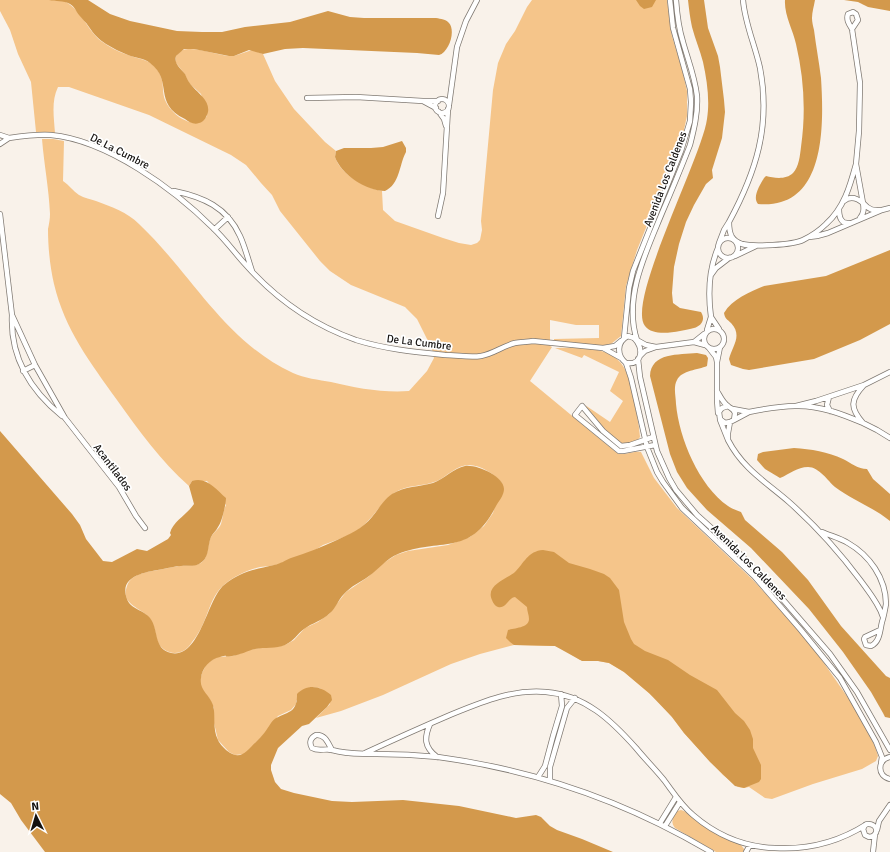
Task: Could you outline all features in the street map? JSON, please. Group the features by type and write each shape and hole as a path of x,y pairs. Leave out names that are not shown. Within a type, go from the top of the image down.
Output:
{"street":[{"path":"438,216 443,193 448,107 456,53 462,32 477,0"},
{"name":"Avenida Los Caldenes","path":"623,339 629,288 633,271 681,150 690,121 690,89 676,38 670,0"},
{"name":"Avenida Los Caldenes","path":"637,340 633,330 632,315 639,274 648,247 690,145 696,117 697,97 694,76 680,32 676,0"},
{"path":"718,330 712,317 710,296 712,268 724,230 752,175 760,145 763,117 763,93 760,68 746,22 743,0"},
{"path":"719,246 726,238 729,237 742,244 759,245 802,241 827,224 844,201 856,164 859,125 860,83 852,29"},
{"path":"447,130 444,119 437,110 439,100 448,93 452,84"},
{"path":"307,98 356,97 423,101 439,100 446,101 448,107"},
{"path":"423,101 443,113 448,107"},
{"path":"0,135 9,138"},
{"name":"De La Cumbre","path":"9,138 51,135 82,142 123,160 152,177 184,201 215,229 252,272 282,299 311,319 356,340 391,349 468,356 486,355 514,343 533,341 603,348"},
{"path":"0,144 9,138"},
{"path":"856,164 863,203 863,214 858,219"},
{"name":"De La Cumbre","path":"171,191 193,195 207,201 216,206 228,217 240,236 252,272"},
{"path":"844,201 855,198 866,207 875,211 890,208"},
{"path":"839,209 839,217 841,220 846,223 851,223"},
{"path":"809,237 828,233 882,210"},
{"name":"Acantilados","path":"0,214 12,315 12,339 18,359 32,386 40,396 65,418"},
{"path":"215,229 228,217"},
{"path":"729,222 730,232 738,245 736,254 732,257"},
{"path":"712,275 719,265 732,257 759,245"},
{"path":"719,246 721,254 732,257"},
{"name":"Acantilados","path":"12,315 35,365 65,418 120,487 136,516 145,528"},
{"path":"712,317 703,340 716,357 717,362"},
{"path":"694,342 713,328 723,334 724,342 720,347 717,362 716,400 719,417 724,432 734,452 752,473 790,502 819,530 852,569 880,609 883,617"},
{"path":"603,348 615,346 623,339 631,336 646,345 656,347"},
{"path":"621,358 619,351 623,339"},
{"path":"637,340 640,348 639,358"},
{"path":"603,348 621,358 626,364 632,364 645,351 656,347 694,342 715,349 720,347"},
{"name":"Avenida Los Caldenes","path":"639,358 640,377 653,437 662,465 669,478 687,504 766,580 830,654 857,692 890,750"},
{"name":"Avenida Los Caldenes","path":"626,364 631,378 647,447 657,472 682,508 754,576 840,678 876,742 882,757 880,770 881,773 888,779"},
{"path":"23,371 35,365"},
{"path":"719,417 725,423 749,412 796,406 842,393 864,385 890,372"},
{"path":"844,415 851,412 854,399 858,391 864,385"},
{"path":"717,391 735,413 728,433 728,440"},
{"path":"842,393 849,394 854,399"},
{"path":"829,396 827,405 830,411"},
{"path":"653,437 630,445 621,446 603,431 582,406 575,415 619,451 655,445"},
{"path":"796,406 812,407 844,415 863,423 890,438"},
{"path":"719,417 720,410 730,407 749,412"},
{"path":"853,408 863,423"},
{"path":"589,427 594,421"},
{"path":"819,530 856,548 867,557 873,565 879,575 885,594 886,603 880,630"},
{"path":"365,753 430,724 499,696 513,692 539,691 561,694 575,698 612,722 692,814 711,828 732,839 756,847 787,849 814,847 838,840 882,817"},
{"path":"556,737 562,706 561,694"},
{"path":"538,777 547,767 567,708 575,698"},
{"path":"562,706 567,708"},
{"path":"430,724 426,742 430,751 437,757"},
{"path":"332,750 322,736 316,735 311,739 310,745 315,750 332,750 348,754 397,754 437,757 494,766 550,780 596,796 660,823 711,852"},
{"path":"881,763 885,758 890,757"},
{"path":"547,767 550,780"},
{"path":"888,779 890,783"},
{"path":"660,823 676,797"},
{"path":"665,826 680,802"},
{"path":"873,852 876,833 882,817 890,806"},
{"path":"866,825 874,825 876,833"},
{"path":"866,825 863,831 873,845"},
{"path":"854,832 868,837 872,837 876,833"},
{"path":"746,852 750,845"},
{"path":"753,852 756,847"}],"shaded area":[{"path":"0,0 61,0 68,3 78,12 101,41 121,52 152,64 159,72 161,77 164,98 169,107 178,116 190,122 202,121 207,116 201,94 189,83 184,73 176,63 176,56 180,52 183,50 193,49 234,56 252,50 263,54 275,81 294,109 325,142 336,151 335,157 342,169 348,175 368,187 382,191 383,210 395,221 443,238 471,245 480,240 482,230 481,221 493,90 498,63 506,44 532,0 667,0 672,36 687,91 687,116 682,139 637,250 626,286 621,336 611,344 602,346 554,341 554,339 599,338 599,325 576,325 550,320 550,346 552,347 530,381 617,453 623,454 641,452 654,478 677,508 753,580 817,653 853,705 875,746 878,756 876,761 862,769 813,784 772,799 765,798 749,787 738,787 723,775 684,733 657,700 624,672 609,663 580,660 555,646 514,645 480,654 451,664 383,695 341,711 316,718 330,704 320,688 310,687 296,701 296,704 291,710 278,716 266,732 245,754 235,755 229,752 218,740 214,723 214,708 201,687 200,681 202,673 207,663 217,657 233,656 249,650 287,644 294,640 305,628 318,622 329,614 346,592 396,555 408,551 448,545 470,537 484,526 493,513 502,483 487,471 473,465 465,465 432,483 399,490 388,498 365,524 353,533 323,545 312,552 279,564 251,570 229,581 219,589 211,603 202,627 187,648 183,651 175,653 164,650 157,640 154,627 150,619 129,602 126,593 129,581 142,573 201,563 207,554 211,537 221,524 226,505 207,481 192,481 189,486 160,456 97,372 72,331 59,301 51,271 48,236 50,216 42,139 64,141 63,181 79,195 124,213 139,224 158,243 228,325 248,344 269,360 293,373 307,378 360,388 380,391 409,391 427,371 434,358 432,349 417,319 405,307 351,285 330,271 320,261 280,211 272,195 246,165 231,155 149,115 69,87 58,87 54,98 55,133 36,132 31,82 18,54 10,30 0,11"},
{"path":"49,0 88,0 110,14 130,21 177,31 222,32 245,27 290,22 328,11 350,17 364,18 442,19 449,23 452,36 446,50 439,55 303,48 285,49 263,54 249,50 234,56 229,56 194,49 184,49 176,56 177,64 185,74 190,84 206,101 208,108 208,114 204,120 195,124 175,113 169,106 161,77 150,63 122,53 103,42 94,34 74,7 70,4"},
{"path":"636,0 656,0 652,7 644,9"},
{"path":"688,0 704,0 708,28 718,56 725,112 722,138 712,170 713,178 706,184 686,222 674,267 672,293 673,303 680,308 701,312 703,320 699,326 694,328 661,333 649,330 645,326 642,312 646,289 667,228 693,164 702,138 708,112 708,90 706,76 692,27"},
{"path":"785,0 815,0 812,20 821,78 822,119 820,141 816,161 809,179 797,194 780,202 758,204 756,201 756,195 766,176 780,178 787,177 797,168 803,134 804,108 799,57 786,11"},
{"path":"844,0 890,0 890,11 868,7 858,2"},
{"path":"402,141 406,148 406,152 394,184 385,191 362,185 348,175 335,157 336,151 344,148 383,147"},
{"path":"890,250 890,324 860,340 814,359 749,370 731,365 729,359 736,341 736,332 724,313 736,300 747,293 764,286 826,276"},
{"path":"555,348 592,349 610,354 617,359 628,375 637,414 640,437 637,441 625,444 617,441 602,426 585,405 610,422 623,401 610,391 619,372 584,355 582,358"},
{"path":"697,353 706,355 708,358 707,366 683,374 677,380 675,389 681,431 692,460 708,486 730,507 741,512 745,520 782,552 808,580 841,626 886,676 890,678 890,718 885,717 871,692 843,652 809,609 751,548 707,510 687,488 677,472 670,454 650,376 655,363 667,356"},
{"path":"0,431 72,514 80,525 86,539 103,561 112,562 137,549 147,551 168,539 174,525 194,504 189,486 192,481 202,480 210,484 226,498 221,521 211,537 207,555 203,562 194,565 176,566 142,573 130,580 127,585 125,591 127,599 131,605 150,618 153,622 161,647 165,651 171,653 181,652 189,647 196,638 218,592 230,580 248,572 278,564 351,533 368,521 386,499 397,491 433,483 465,466 476,467 495,475 503,484 503,493 486,522 476,533 465,540 413,549 394,556 347,591 327,616 304,629 291,642 285,645 255,649 227,657 216,658 210,662 203,671 201,686 213,705 216,735 219,743 226,750 236,755 243,754 261,737 274,720 293,709 296,703 297,694 305,688 318,688 331,695 332,700 327,707 309,724 302,726 278,748 271,765 275,782 281,789 332,801 352,802 403,800 459,806 516,818 536,815 541,817 550,826 557,830 613,852 45,852 21,820 11,803 0,794"},
{"path":"794,448 825,453 843,459 858,467 867,469 873,479 890,494 890,521 842,492 816,469 808,467 800,468 780,478 765,469 757,460 758,454 763,452"},
{"path":"543,550 554,552 569,563 604,574 610,578 619,590 624,622 634,644 645,651 668,660 690,675 717,690 750,730 753,739 753,748 761,765 761,779 759,782 744,788 735,786 710,762 672,717 649,693 624,672 609,663 582,661 555,646 514,645 506,638 508,630 527,624 529,618 527,607 515,597 505,605 497,607 492,600 492,590 494,586 515,572 530,555"},
{"path":"681,810 711,831 741,845 744,852 716,852 675,828 672,822 673,817 677,811"}]}
